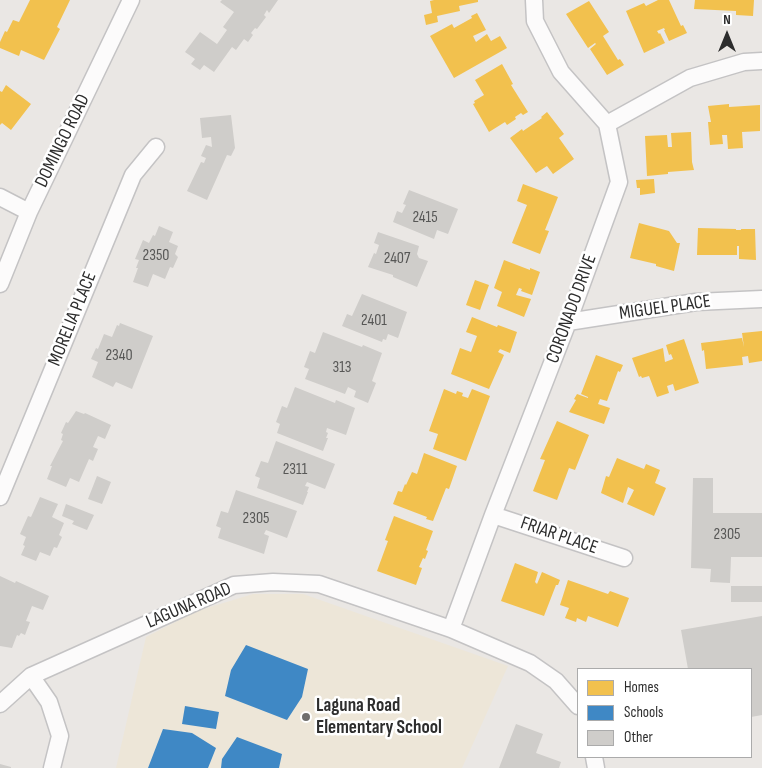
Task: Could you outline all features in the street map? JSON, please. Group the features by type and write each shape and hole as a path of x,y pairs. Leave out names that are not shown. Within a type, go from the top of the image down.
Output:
{"street":[{"name":"DOMINGO ROAD","path":"0,284 29,212 131,0"},
{"name":"CORONADO DRIVE","path":"451,629 493,514 568,322 619,182 607,124 561,72 536,21 534,0"},
{"path":"607,124 690,78 744,62 762,61"},
{"name":"MORELIA PLACE","path":"0,496 133,175 156,147"},
{"path":"0,197 29,212"},
{"name":"MIGUEL PLACE","path":"568,322 696,302 762,299"},
{"name":"FRIAR PLACE","path":"493,514 624,558"},
{"name":"LAGUNA ROAD","path":"0,704 31,676 234,585 273,582 319,584 451,629 530,663 556,681 577,705"},
{"path":"31,676 49,702 60,736 52,768"}],"shaded area":[{"name":"Laguna Road Elementary School","path":"253,594 303,594 508,666 462,768 116,768 146,637 197,611"}],"building: Homes":[{"path":"30,0 70,0 57,27 60,29 44,60 21,50 19,56 0,48 0,42 5,31 7,32 13,20 19,22"},
{"path":"478,0 478,2 459,6 460,11 437,16 438,22 426,25 424,15 432,13 430,1"},
{"path":"658,0 669,0 681,26 683,25 687,33 669,41 664,28 657,31 665,43 644,53 626,11 644,3 646,6"},
{"path":"695,0 754,0 753,16 736,15 736,11 694,9"},
{"path":"589,1 609,32 603,36 618,60 620,59 624,65 607,75 590,49 596,44 588,48 566,14"},
{"path":"477,13 486,30 473,36 476,42 487,34 491,41 500,36 507,48 454,78 430,36 452,24 454,28"},
{"path":"502,64 513,84 511,85 528,112 523,115 521,113 507,125 505,122 489,132 473,104 475,103 474,101 484,95 475,80"},
{"path":"6,85 31,104 11,130 2,123 0,125 0,91 2,92"},
{"path":"729,104 729,107 760,105 760,131 742,132 743,148 728,149 727,135 722,135 723,144 710,145 708,122 711,122 708,106"},
{"path":"547,112 564,134 559,138 574,159 553,174 547,166 536,173 510,138 542,118"},
{"path":"691,132 694,170 647,176 645,136 667,135 668,147 672,147 671,133"},
{"path":"654,179 655,193 640,195 640,188 637,188 636,180"},
{"path":"523,184 558,197 545,230 549,231 540,254 512,243 527,205 517,201"},
{"path":"639,223 669,231 677,243 680,243 674,271 656,266 656,264 630,258"},
{"path":"698,228 755,229 756,260 739,259 739,246 737,246 737,255 697,255"},
{"path":"504,260 540,272 532,295 521,291 522,289 519,288 516,295 531,299 524,317 497,306 502,292 494,288"},
{"path":"475,280 489,285 480,310 466,305"},
{"path":"472,317 497,327 498,325 517,332 510,353 500,349 498,352 504,355 489,389 451,374 460,348 471,352 477,336 466,332"},
{"path":"762,331 762,361 749,363 748,356 742,357 743,365 706,369 704,350 702,351 701,343 742,338 744,347 742,333"},
{"path":"684,339 699,383 675,391 673,384 667,386 669,393 657,397 649,376 639,377 632,358 663,348 665,362 673,359 671,354 669,355 666,345"},
{"path":"596,355 623,365 620,372 618,371 607,401 600,399 598,404 610,408 604,424 569,412 576,400 574,399 577,394 588,398 581,394"},
{"path":"444,389 456,394 457,391 463,393 462,396 468,398 472,389 490,396 466,461 433,449 438,434 429,431"},
{"path":"557,421 589,435 575,470 569,468 557,500 533,491 545,460 540,459"},
{"path":"424,453 457,466 449,489 446,488 433,521 393,504 398,491 402,492 412,472 417,474"},
{"path":"617,458 644,469 646,464 660,470 655,483 666,488 654,516 627,504 634,490 628,487 623,503 601,493 606,476 609,477"},
{"path":"394,516 433,531 426,550 428,551 425,559 423,558 419,567 422,568 416,585 377,571 388,541 385,540"},
{"path":"515,563 538,572 535,582 537,584 542,572 560,580 558,585 556,585 544,616 501,601"},
{"path":"568,580 608,594 610,591 629,598 618,627 588,616 586,622 577,618 576,622 565,618 569,608 560,605"}],"building: Schools":[{"path":"246,645 308,669 302,697 287,720 225,696 231,670"},
{"path":"185,706 219,712 216,729 182,724"},
{"path":"163,729 192,733 216,748 208,768 148,768"},
{"path":"237,737 282,754 279,768 221,768 222,759"}],"building: Other":[{"path":"222,0 278,0 269,13 267,10 264,15 266,17 257,29 255,28 251,33 253,35 248,42 244,39 236,50 232,47 214,72 204,65 200,70 191,64 195,59 185,52 200,32 217,44 227,30 223,27 234,12 220,2"},
{"path":"231,115 235,148 231,156 227,155 207,200 187,191 201,162 204,163 206,158 201,156 206,145 212,147 211,137 202,138 200,118"},
{"path":"409,190 458,209 448,234 437,230 434,239 393,222 397,211 402,213 406,205 403,204"},
{"path":"159,226 173,232 169,242 178,246 175,254 178,257 173,268 170,267 165,279 153,274 148,287 133,282 139,260 135,259 143,240 149,243 153,235 155,236"},
{"path":"378,232 419,246 417,254 419,258 428,261 417,287 393,277 393,275 368,267 379,245 374,243"},
{"path":"362,294 407,312 398,338 388,334 386,340 383,339 382,342 342,326 347,314 352,316"},
{"path":"120,323 153,336 132,389 116,382 113,387 92,377 98,362 91,359 96,348 98,349 104,334 112,337 117,325 119,326"},
{"path":"323,332 382,353 372,381 376,383 368,403 354,397 356,391 348,387 345,394 305,379 309,369 304,367 310,351 315,353"},
{"path":"295,387 335,403 336,400 355,408 346,435 327,428 326,438 328,438 323,451 277,433 280,424 276,422 282,406 287,408"},
{"path":"76,411 111,425 105,439 98,436 93,447 98,449 93,461 89,459 79,482 70,478 66,487 47,479 52,466 50,466 63,441 61,440 63,434 61,433 66,422 68,423"},
{"path":"276,441 335,464 325,489 307,482 305,486 309,487 303,505 257,488 260,478 255,476 261,461 268,463"},
{"path":"97,476 111,482 102,504 88,499"},
{"path":"693,478 713,478 713,513 762,513 762,557 731,557 730,583 710,582 711,569 691,568"},
{"path":"236,490 297,511 287,538 266,530 264,534 269,536 264,554 218,538 221,528 216,526 221,511 228,513"},
{"path":"40,497 58,504 52,517 64,523 59,535 62,537 57,548 54,547 50,556 40,552 36,561 21,555 26,537 20,534 28,516 31,517"},
{"path":"66,504 94,515 87,530 72,524 74,521 62,516"},
{"path":"0,576 49,596 43,610 32,606 26,621 30,622 25,635 21,633 19,636 17,635 12,648 0,646"},
{"path":"731,586 762,586 762,602 731,602"},
{"path":"762,616 762,715 752,717 752,668 688,668 681,630"},
{"path":"516,724 543,734 536,753 561,762 559,768 499,768"},
{"path":"0,764 11,767 11,768 0,768"}],"place":[{"name":"Laguna Road Elementary School","path":"306,717"}]}
